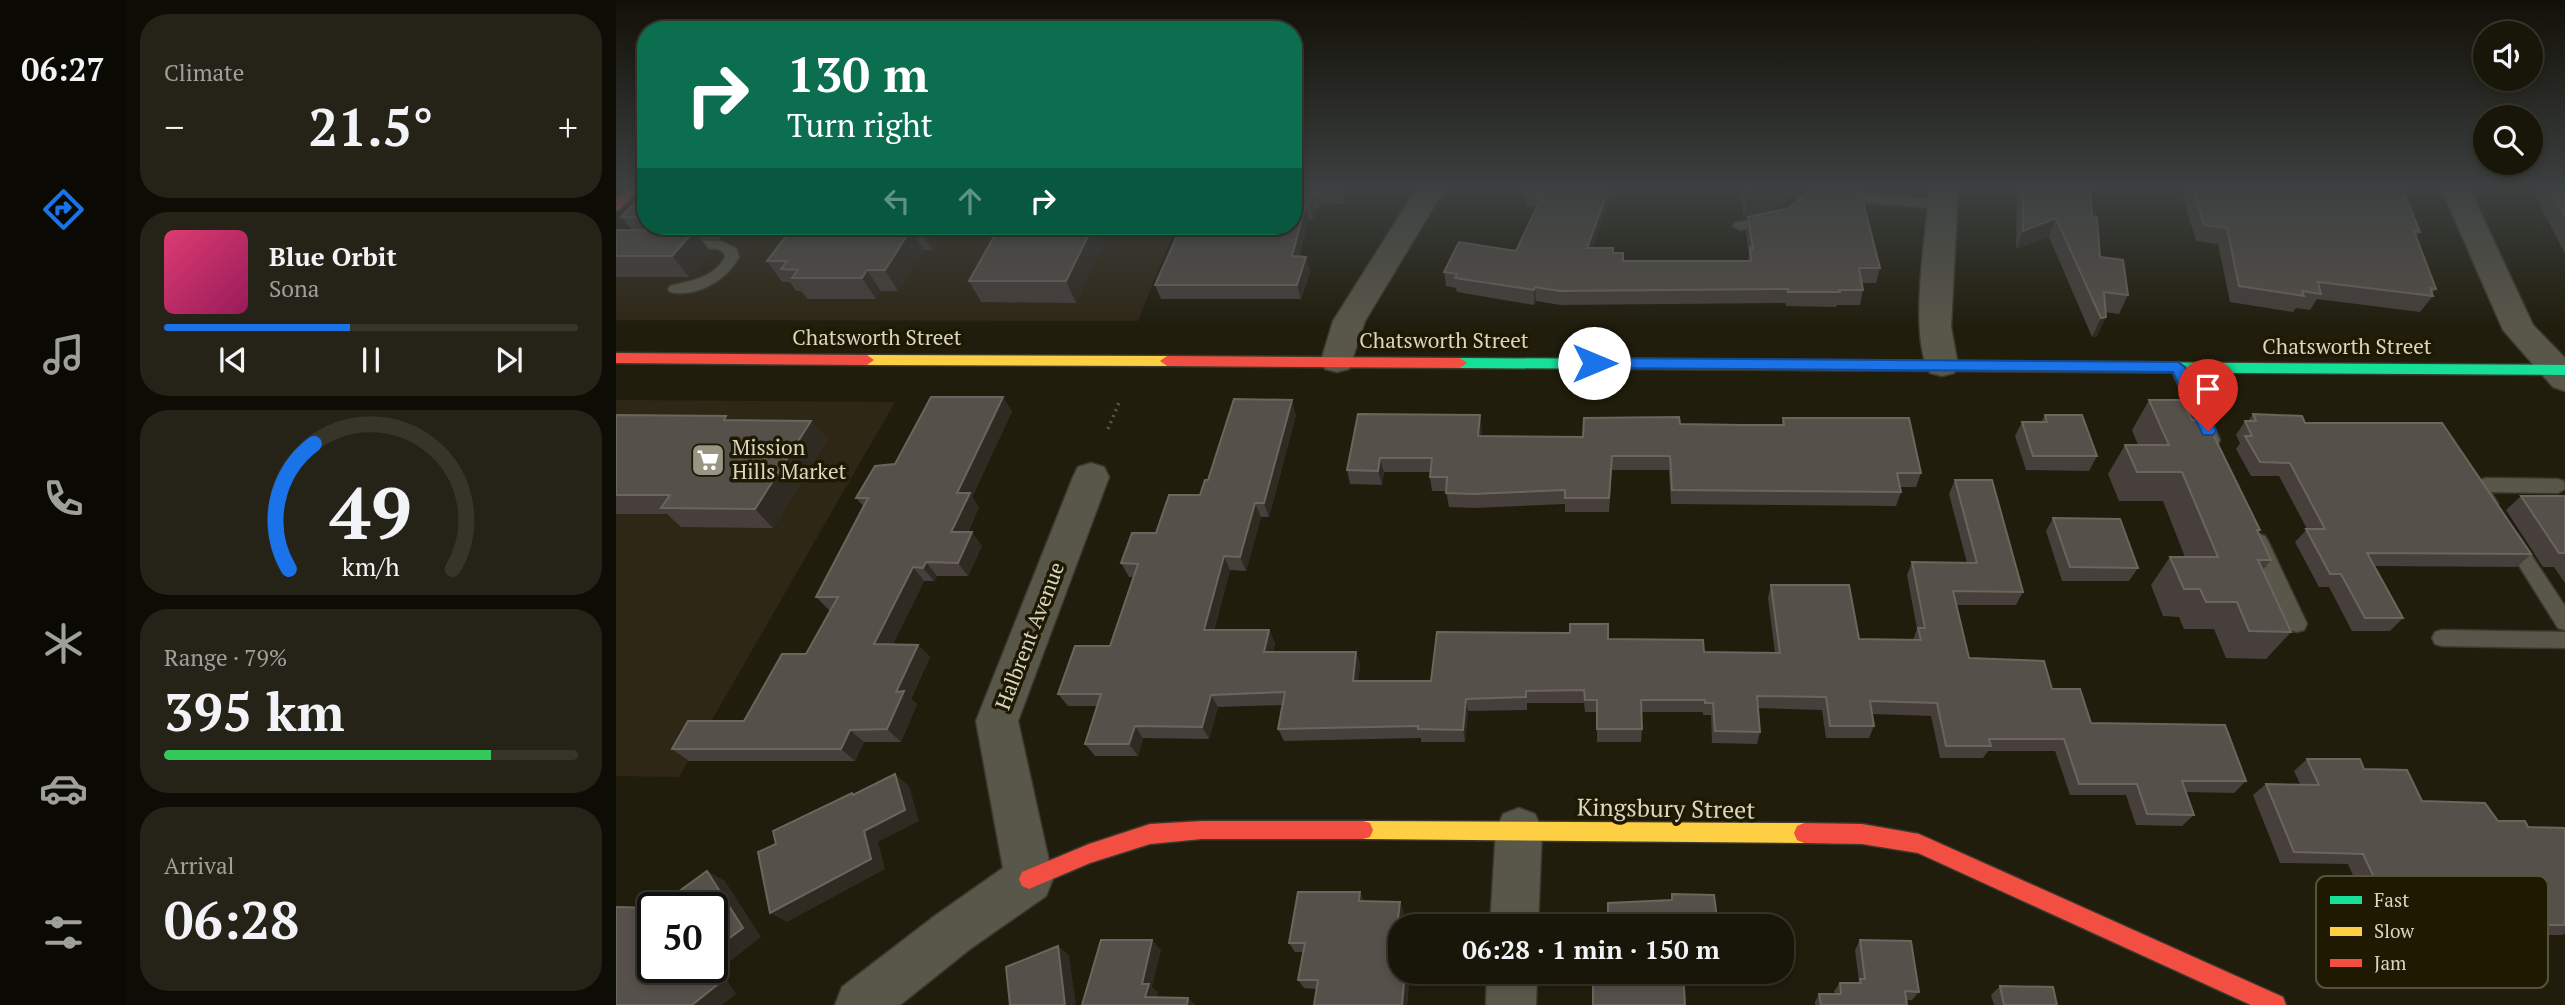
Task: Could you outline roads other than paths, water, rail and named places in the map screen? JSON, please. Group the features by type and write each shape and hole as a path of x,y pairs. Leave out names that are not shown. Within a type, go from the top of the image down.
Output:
{"main road":[{"name":"Chatsworth Street","path":"616,358 1942,365 2562,373"},
{"name":"Kingsbury Street","path":"1029,879 1150,834 1202,830 1862,834 1919,844 2276,1005"}],"street":[{"path":"1337,361 1349,321 1402,235"},
{"path":"1941,235 1935,327 1942,365"},
{"path":"2476,235 2519,330 2562,373"},
{"name":"Halbrent Avenue","path":"1029,879 997,721 1091,477"},
{"path":"1515,914 1519,830"},
{"path":"860,1005 953,933 1029,879"},
{"path":"1511,1005 1512,984"}],"lane":[{"path":"672,244 721,245 732,254 726,268 713,279 675,289"},
{"path":"2178,367 2219,455"},
{"path":"2558,485 2486,485 2482,492 2565,622"},
{"path":"2253,528 2297,624"},
{"path":"2442,638 2565,640"}],"place":[{"name":"Mission Hills Market","path":"708,460"}]}
